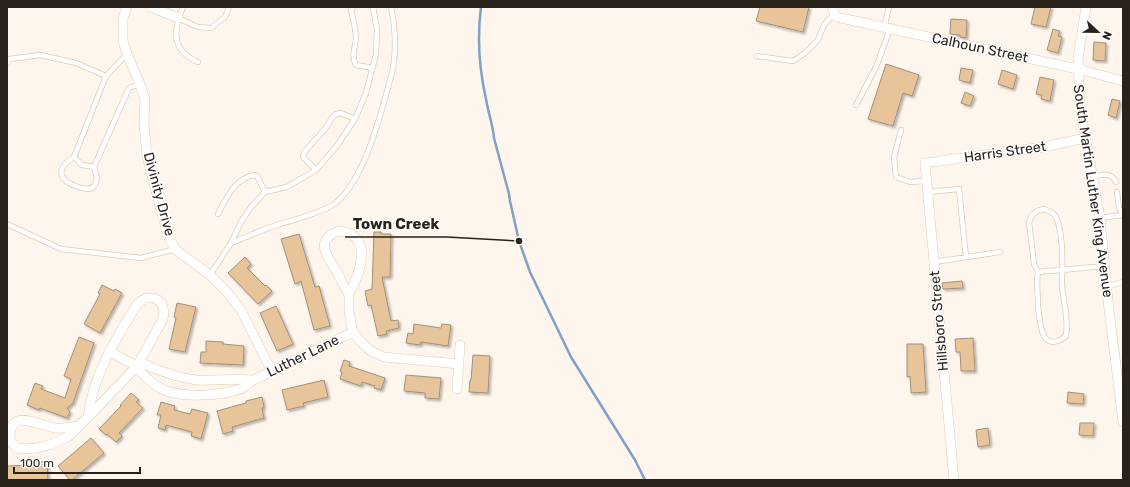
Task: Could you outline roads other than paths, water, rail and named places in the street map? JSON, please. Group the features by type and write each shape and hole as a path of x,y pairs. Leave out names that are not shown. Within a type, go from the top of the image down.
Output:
{"street":[{"name":"Divinity Drive","path":"127,7 123,18 123,41 126,54 140,84 145,99 144,123 147,157 168,236 175,249 210,275 227,292 241,310 272,372"},
{"path":"151,7 178,18"},
{"name":"South Martin Luther King Avenue","path":"1086,7 1080,40 1078,69 1080,107 1100,218 1123,422"},
{"name":"Calhoun Street","path":"834,12 887,28 1123,80"},
{"name":"Harris Street","path":"924,163 1044,147 1085,138"},
{"name":"Hillsboro Street","path":"924,163 954,480"},
{"path":"349,294 323,249 325,242 330,235 338,231 354,235 360,242 362,255 356,281 349,294 349,312 353,332 361,342 371,351 384,356 459,364"},
{"path":"78,426 55,428 26,419 20,420 12,427 10,432 10,441 17,448 22,449 39,447 56,442 69,436 100,406 137,366 163,319 164,309 161,303 156,299 147,297 138,303 98,376 89,406 88,417"},
{"name":"Luther Lane","path":"254,380 197,380 167,374 144,364 137,366 140,373 163,390 200,395 222,394 242,388 254,380 353,332"},
{"path":"456,389 460,345"},
{"path":"110,352 137,366"}],"lane":[{"path":"183,7 178,18 176,41 182,52 189,58 198,62"},
{"path":"178,18 198,27 211,28 225,16 229,7"},
{"path":"353,7 351,10 356,39 354,61 356,65 373,68"},
{"path":"210,275 232,244 241,222 251,206 265,192 287,187 316,170 336,147 356,119 366,93 376,54 377,30 373,7"},
{"path":"232,244 276,226 323,210 333,205 348,191 364,163 393,69 393,15 391,7"},
{"path":"856,105 876,67 887,28 889,7"},
{"path":"758,56 793,61 805,53 818,40 824,25 834,12"},
{"path":"126,54 106,76 74,157 63,167 61,174 62,179 68,184 85,189 92,188 96,184 97,176 94,167 129,88 140,84"},
{"path":"7,64 9,59 40,55 76,64 106,76"},
{"path":"316,170 303,156 304,152 325,130 336,114 341,113 356,119"},
{"path":"901,130 894,157 896,176 910,182 926,181"},
{"path":"74,157 82,165 94,167"},
{"path":"1093,176 1107,174 1112,176 1116,182"},
{"path":"218,214 236,185 246,176 257,176 265,192"},
{"path":"927,192 959,189 966,257"},
{"path":"1100,218 1123,215 1119,208 1117,192"},
{"path":"1044,209 1052,212 1060,228 1063,270 1062,284 1068,325 1066,336 1059,341 1051,342 1044,337 1040,330 1037,282 1038,272 1034,264 1029,222 1032,215 1037,211 1044,209"},
{"path":"7,224 61,249 141,258 175,249"},
{"path":"934,262 1000,252"},
{"path":"1038,272 1105,266"},
{"path":"1107,288 1123,282"}],"waterway":[{"path":"481,7 479,53 482,76 494,138 509,194 519,241 530,272 571,357 635,460 645,480"}],"place":[{"name":"Town Creek","path":"519,241"}]}
